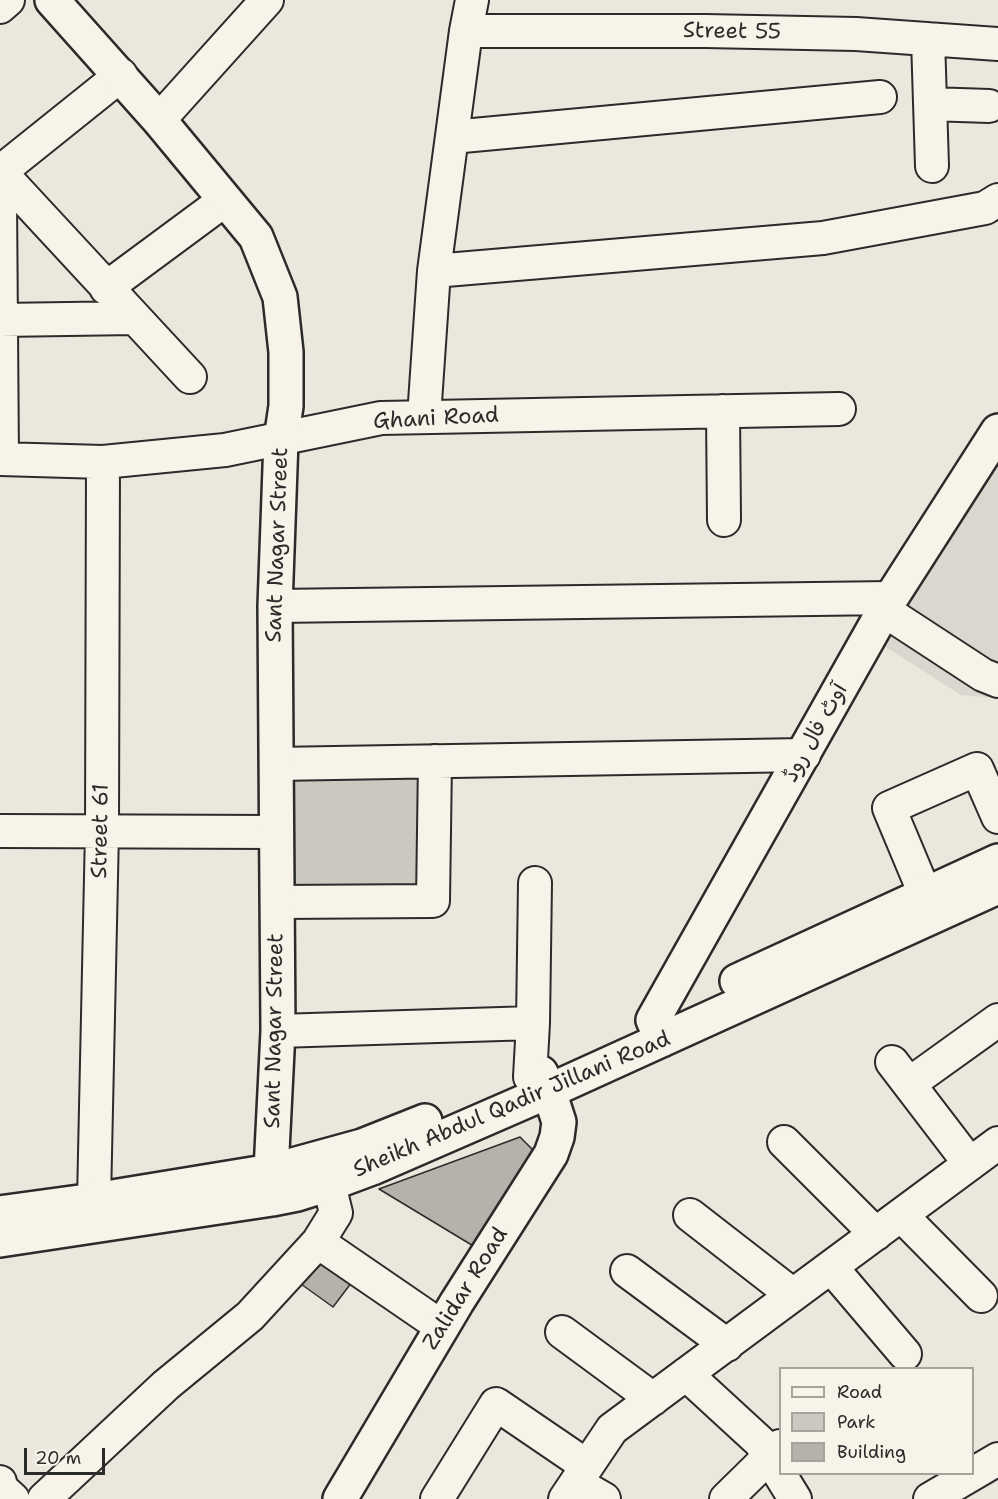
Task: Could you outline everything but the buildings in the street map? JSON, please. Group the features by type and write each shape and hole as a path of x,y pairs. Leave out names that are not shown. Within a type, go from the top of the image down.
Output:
{"main road":[{"name":"Sant Nagar Street","path":"52,0 121,75 256,237 280,297 286,351 286,406 281,440 275,606 278,1031 271,1171"},
{"name":"آوٹ فال روڈ","path":"658,1030 804,755 888,604 998,431"},
{"name":"Sheikh Abdul Qadir Jillani Road","path":"658,1030 925,894 998,861"},
{"name":"Sheikh Abdul Qadir Jillani Road","path":"0,1213 271,1171 362,1146 540,1080 998,887"},
{"name":"Sheikh Abdul Qadir Jillani Road","path":"0,1240 297,1194 372,1167 540,1080"},
{"name":"Zalidar Road","path":"340,1499 442,1327 551,1154 557,1137 558,1122 540,1080"}],"street":[{"path":"0,8 8,0"},
{"path":"159,120 267,0"},
{"path":"424,417 434,271 472,0"},
{"name":"Street 55","path":"466,31 705,31 856,34 998,44"},
{"path":"928,39 932,166"},
{"path":"121,75 0,172 190,377"},
{"path":"452,136 880,97"},
{"path":"930,104 989,106"},
{"path":"0,199 1,459"},
{"path":"106,288 225,200"},
{"path":"434,271 823,238 985,208 998,200"},
{"path":"1,320 135,318"},
{"name":"Ghani Road","path":"1,459 103,462 225,450 381,418 839,409"},
{"path":"723,411 724,520"},
{"name":"Street 61","path":"94,1200 102,831 103,462"},
{"path":"275,606 888,604 983,675 998,681"},
{"path":"276,764 804,755"},
{"path":"277,902 433,901 435,761"},
{"path":"925,894 889,808 977,769 998,817"},
{"path":"0,831 276,832"},
{"path":"536,884 533,1023 540,1080"},
{"path":"970,1164 901,1073 998,1020"},
{"path":"278,1031 533,1023"},
{"path":"784,1142 876,1234"},
{"path":"576,1483 612,1429 998,1143"},
{"path":"44,1499 166,1385 250,1316 318,1242 336,1213 329,1184"},
{"path":"690,1215 793,1295"},
{"path":"901,1215 981,1296"},
{"path":"318,1242 442,1327"},
{"path":"831,1267 905,1354"},
{"path":"627,1271 726,1345"},
{"path":"562,1332 653,1399"},
{"path":"686,1374 760,1442 775,1451 726,1499"},
{"path":"437,1499 496,1404 576,1483 604,1499"},
{"path":"974,1473 998,1459"},
{"path":"785,1475 795,1499"},
{"path":"943,1490 970,1475"},
{"path":"0,1482 1,1488 13,1499"}],"shaded area":[{"path":"998,434 998,698 961,695 870,637"}],"green space":[{"path":"435,761 433,901 277,902 276,764"}]}
